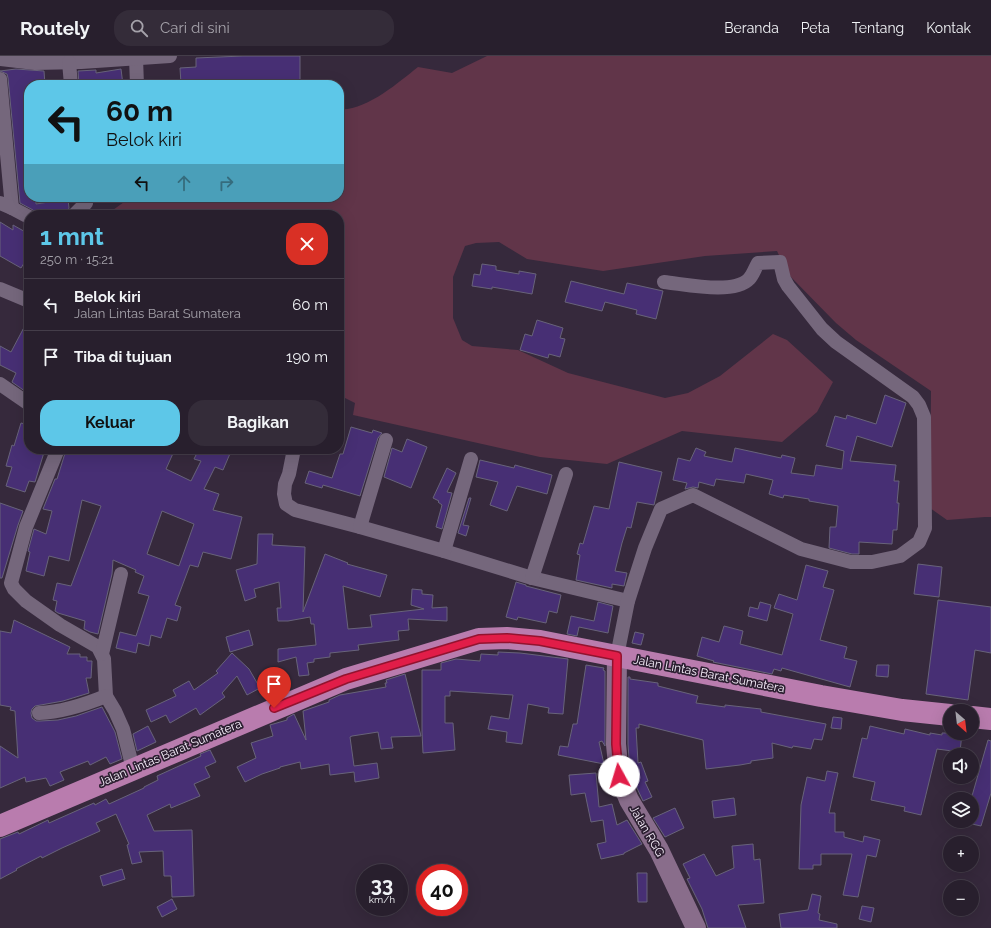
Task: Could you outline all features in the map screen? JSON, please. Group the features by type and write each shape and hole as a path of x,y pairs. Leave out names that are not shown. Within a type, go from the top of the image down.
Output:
{"highway":[{"name":"Jalan Lintas Barat Sumatera","path":"0,826 346,679 479,639 507,638 540,641 836,699 902,710 943,714"},
{"path":"979,718 991,719"}],"street":[{"path":"0,59 35,62 69,62 114,58 170,56"},
{"path":"136,58 137,80"},
{"path":"69,62 71,80"},
{"path":"0,79 6,205 24,214"},
{"path":"79,210 86,202"},
{"path":"617,656 628,601 644,548 661,509 693,495 801,549 851,562 872,562 900,556 919,542 925,528 924,417 919,405 913,397 836,342 822,329 788,286 780,262 758,263 750,278 743,284 735,287 720,288 664,282"},
{"path":"0,289 24,299"},
{"path":"0,384 24,401"},
{"path":"360,527 386,440"},
{"path":"56,454 26,527 6,583 26,601 60,625 98,647 104,659 106,696 123,729 133,769"},
{"path":"293,454 289,474 285,484 284,494 286,504 295,510 444,551 532,578 628,601"},
{"path":"444,551 471,459"},
{"path":"532,578 566,474"},
{"path":"102,654 121,574"},
{"name":"Jalan RGG","path":"617,656 616,744 619,776 629,800 659,850 696,928"},
{"path":"39,713 57,712 69,709 106,696"}],"shaded area":[{"path":"487,56 991,56 991,517 947,520 930,508 931,391 856,340 836,323 788,274 777,251 705,256 603,271 527,259 499,242 476,243 465,246 453,277 453,318 462,340 472,346 518,350 568,373 665,398 688,393 720,376 773,334 787,340 833,382 817,412 782,442 682,431 607,464 540,457 353,415 355,403 344,398 344,210 113,210 124,202 344,202 344,109 360,106 381,95 418,67 452,73"}],"building":[{"path":"300,56 300,80 181,80 180,68 196,67 196,58"},
{"path":"16,69 44,71 45,80 24,80 24,202 36,202 36,204 49,202 68,202 68,210 33,210 20,203 8,78 7,74 0,71"},
{"path":"121,69 122,80 79,80 78,71 96,70 96,73"},
{"path":"0,222 13,230 13,225 24,231 24,263 21,268 0,256"},
{"path":"482,264 496,266 496,270 519,274 519,271 536,274 532,294 492,287 492,289 472,286 474,274 480,275"},
{"path":"571,281 624,294 627,283 663,291 656,319 636,314 637,310 605,302 602,311 565,302"},
{"path":"537,320 563,328 560,338 565,339 560,357 549,354 548,358 520,350 525,334 532,336"},
{"path":"24,327 24,390 12,382 16,373 0,365 0,346 11,352"},
{"path":"885,395 906,403 892,447 857,436 850,461 896,465 894,481 899,481 897,503 899,503 897,530 893,530 892,544 859,542 859,554 852,554 829,548 830,527 836,527 838,506 809,501 809,499 784,495 783,498 769,494 773,480 746,474 744,483 716,479 714,486 699,482 698,488 693,487 685,489 687,483 673,480 678,458 690,461 696,448 706,452 704,456 732,462 735,448 781,458 782,455 795,458 791,473 814,476 816,465 842,469 844,451 826,446 835,416 846,419 847,415 876,424"},
{"path":"21,423 24,424 24,454 43,454 35,482 29,481 25,492 6,486 12,467 6,466 12,445 14,446"},
{"path":"351,427 372,433 373,430 382,433 378,438 360,496 323,485 322,488 305,483 309,471 332,478 340,454 344,454"},
{"path":"407,439 427,447 411,488 384,477 392,448 402,452"},
{"path":"65,454 173,454 166,469 191,481 201,461 194,459 196,454 230,454 223,470 215,467 204,489 219,494 213,510 242,517 231,559 203,552 198,567 190,565 175,605 181,607 177,621 167,618 161,638 151,635 149,646 138,643 136,653 116,648 120,632 136,636 149,596 138,593 144,576 135,572 136,570 113,560 112,574 98,634 84,629 85,621 55,611 57,601 53,600 57,583 71,586 101,506 82,500 69,561 49,556 44,576 26,571 30,552 28,551 34,529 46,534 52,511 43,509 55,479 57,479","holes":["162,511 194,524 179,566 147,554"]},
{"path":"480,460 514,468 515,465 552,475 547,494 517,486 507,511 490,505 498,482 476,477"},
{"path":"619,462 662,472 654,505 637,502 631,528 627,527 615,571 627,573 624,586 612,584 612,588 576,580 580,555 577,554 580,543 583,544 594,506 609,509"},
{"path":"447,468 456,473 447,492 452,493 442,529 436,527 442,505 438,502 439,501 433,498"},
{"path":"469,498 471,498 463,525 469,526 466,536 458,533"},
{"path":"0,503 23,511 2,578 0,578"},
{"path":"258,534 273,534 272,545 305,547 303,612 325,554 348,563 347,564 387,575 380,597 343,586 348,629 372,627 370,615 424,609 411,605 412,589 422,590 422,594 433,595 432,608 447,607 447,621 408,619 409,630 398,631 399,640 358,645 359,650 330,653 330,657 314,659 314,662 307,663 309,675 299,676 296,657 278,662 278,649 316,645 314,624 311,624 310,617 288,621 278,621 277,608 281,608 279,582 254,589 256,597 245,601 236,570 257,564"},
{"path":"918,564 942,567 939,597 914,594"},
{"path":"806,565 828,571 823,587 834,590 820,640 847,647 844,658 857,661 850,687 782,668 781,671 774,669 772,674 713,662 714,661 697,656 702,637 719,642 724,626 743,631 740,644 782,655 793,614 774,608 779,594 797,600"},
{"path":"516,582 561,595 557,613 549,611 546,623 518,617 517,620 506,617"},
{"path":"938,600 991,607 991,653 975,650 968,700 926,694"},
{"path":"598,602 613,606 608,633 579,627 577,636 567,634 571,616 594,621"},
{"path":"760,602 771,605 767,621 748,616 750,607 758,609"},
{"path":"14,620 70,647 67,654 80,654 80,657 87,657 87,661 92,661 91,678 86,678 89,693 63,701 35,706 31,713 32,718 36,721 58,720 76,716 102,707 115,732 122,759 110,764 106,757 90,765 88,761 60,772 64,780 50,786 46,778 26,782 25,777 0,788 0,746 18,758 15,711 10,710 11,707 0,705 0,631 11,633"},
{"path":"249,630 253,645 230,652 226,637"},
{"path":"635,632 644,634 641,645 632,643"},
{"path":"498,652 568,659 563,714 548,713 549,708 528,704 522,744 506,742 507,732 488,729 491,716 509,719 513,695 450,691 450,696 445,696 445,723 453,723 455,750 423,753 422,670 441,670 441,663 456,659 480,661 481,654 498,655"},
{"path":"232,653 249,669 260,688 247,695 237,676 222,693 225,697 200,715 196,708 170,723 166,715 151,722 146,710 176,696 173,690 189,681 194,690 218,673 216,671"},
{"path":"586,665 604,668 603,670 605,671 605,746 602,741 599,742 604,764 558,755 560,746 568,747 573,724 577,724"},
{"path":"877,665 889,665 888,677 876,676"},
{"path":"276,674 280,683 267,690 263,680"},
{"path":"405,674 421,736 391,737 393,748 381,749 378,732 350,737 354,766 377,763 379,778 355,782 354,772 330,775 329,764 301,769 300,762 280,767 245,782 237,767 256,758 251,743 273,736 270,725 287,720 287,718 294,714 306,740 303,711 329,702 329,700 340,695 386,687 386,680"},
{"path":"628,677 630,677 630,679 658,683 658,686 698,696 696,703 725,707 725,705 761,709 761,712 826,724 822,740 814,739 811,749 793,746 792,748 772,743 773,758 751,761 751,763 740,765 706,769 703,740 639,724 639,728 636,728 638,763 641,762 648,781 645,782 652,797 643,801 630,773 628,744"},
{"path":"833,717 842,718 841,729 831,728"},
{"path":"148,726 156,742 137,751 133,734"},
{"path":"870,726 904,734 905,729 930,735 930,733 942,735 943,733 943,740 961,740 960,748 937,749 921,815 904,811 905,807 871,800 875,782 853,777 862,738 867,739"},
{"path":"988,740 991,741 991,793 981,826 979,826 979,792 973,792 975,784 979,784 979,772"},
{"path":"210,750 216,762 205,767 210,777 194,784 200,796 171,808 170,804 147,815 154,831 192,830 194,896 172,897 171,876 164,876 163,851 139,852 142,862 132,864 127,845 129,844 116,814 96,823 100,831 42,858 41,856 0,879 0,839 18,832 19,834 48,820 49,823 94,803 95,805 106,799 109,804 144,788 158,780 157,776 201,756 200,754"},
{"path":"827,771 838,773 829,813 835,813 835,832 844,832 844,837 863,842 864,836 880,840 876,857 867,855 858,897 843,895 852,854 821,854 821,865 813,865 813,869 799,869 801,805 807,777 825,781"},
{"path":"596,773 599,807 612,804 617,825 627,820 642,844 624,854 601,859 597,844 606,842 603,820 591,822 585,793 571,795 569,775"},
{"path":"734,798 736,815 714,818 712,801"},
{"path":"675,808 684,828 665,837 653,818"},
{"path":"753,844 754,860 760,859 764,903 738,905 746,928 708,928 702,909 687,879 690,878 683,864 704,854 716,876 734,868 732,846"},
{"path":"122,869 125,879 103,886 100,876"},
{"path":"637,873 647,873 647,902 638,902"},
{"path":"812,894 821,896 818,913 820,914 819,920 837,924 837,928 781,928 779,914 808,910"},
{"path":"172,899 177,909 162,917 157,907"},
{"path":"862,906 874,908 871,922 859,919"}],"route":[{"path":"274,708 346,679 387,665 479,639 507,638 540,641 617,656 616,744 619,776"}]}
